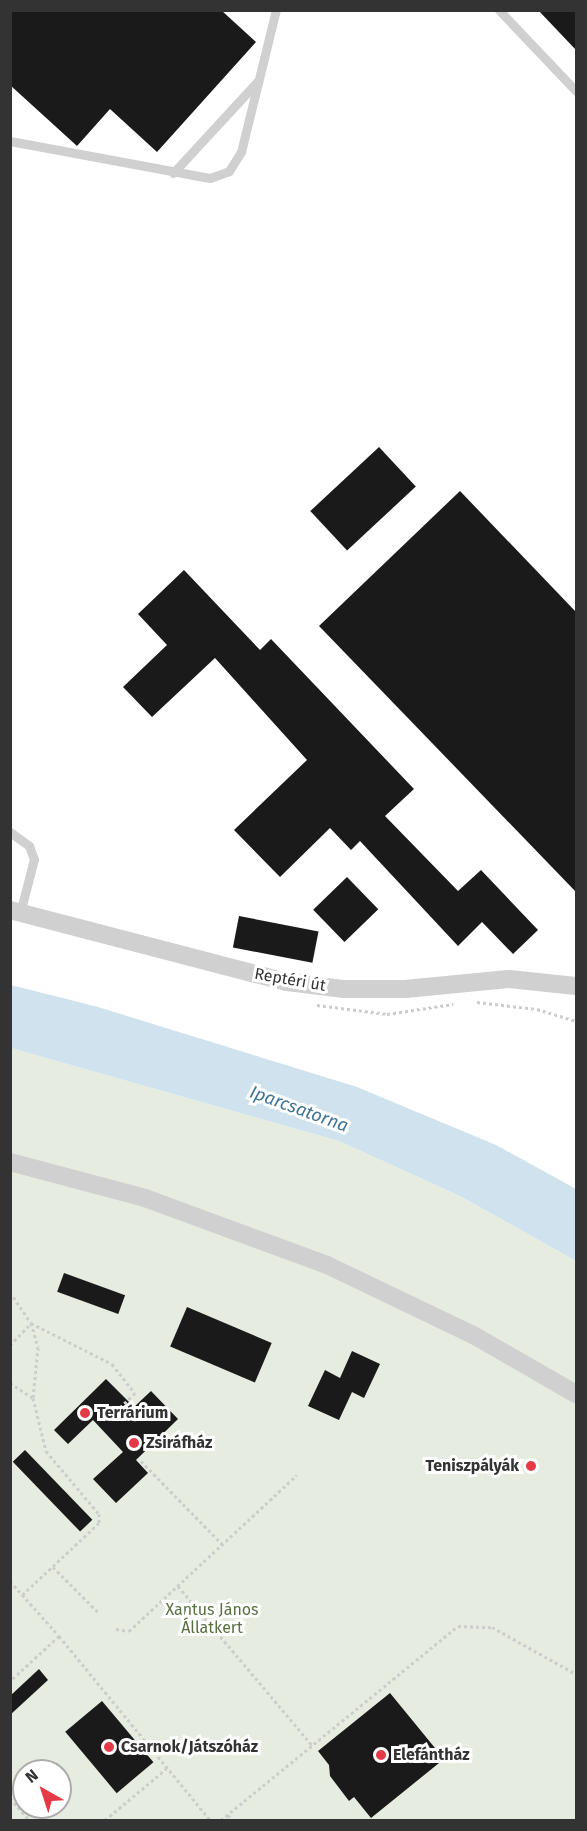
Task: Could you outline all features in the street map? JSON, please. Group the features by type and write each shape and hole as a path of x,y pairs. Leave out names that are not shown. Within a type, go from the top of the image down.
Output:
{"street":[{"name":"Reptéri út","path":"15,911 287,982 395,989 509,979 574,981"},
{"path":"10,1162 145,1198 327,1265 475,1336 576,1394"}],"lane":[{"path":"10,141 173,173 210,178 229,171 241,152 276,10"},
{"path":"499,10 576,91"},
{"path":"173,173 259,80"},
{"path":"10,832 29,846 34,859 15,911"}],"path":[{"path":"10,1292 31,1323 38,1347 33,1398 46,1451 99,1514 99,1523 22,1595"},
{"path":"10,1345 31,1323"},
{"path":"31,1323 112,1364 130,1383 135,1393 113,1414 106,1406"},
{"path":"10,1383 33,1398"},
{"path":"141,1461 222,1544"},
{"path":"116,1629 129,1631 297,1475"},
{"path":"53,1567 99,1613"},
{"path":"10,1581 59,1636 210,1821"},
{"path":"178,1586 312,1745"},
{"path":"221,1821 458,1626 492,1627 576,1674"},
{"path":"10,1681 59,1636"},
{"path":"105,1821 166,1769"},
{"path":"10,1798 29,1821"},
{"path":"228,1815 232,1821"}],"green space":[{"name":"Xantus János Állatkert","path":"11,1048 339,1141 462,1197 576,1261 576,1820 11,1820"}],"water":[{"name":"Iparcsatorna","path":"11,985 98,1007 357,1087 496,1145 576,1189 576,1261 462,1197 339,1141 11,1048"}],"building":[{"path":"10,10 221,10 256,42 157,152 110,109 77,146 10,85"},
{"path":"538,10 576,10 576,50"},
{"path":"379,447 416,486 347,551 310,511"},
{"path":"460,491 576,612 576,892 319,626"},
{"path":"184,570 260,650 271,639 414,789 385,816 458,891 481,870 538,930 513,954 482,922 458,946 360,841 351,850 330,828 280,877 234,830 307,760 215,658 152,717 123,687 167,645 138,614"},
{"path":"347,877 378,909 344,942 313,910"},
{"path":"239,916 319,931 312,963 233,947"},
{"path":"64,1273 125,1295 118,1314 57,1292"},
{"path":"187,1307 272,1343 255,1383 170,1347"},
{"path":"352,1351 380,1364 364,1398 352,1392 339,1420 308,1406 325,1370 340,1378"},
{"name":"Zsiráfház","path":"106,1379 134,1407 151,1391 178,1419 136,1460 148,1473 116,1503 93,1479 123,1452 93,1420 68,1444 54,1430"},
{"path":"25,1450 92,1520 80,1532 13,1462"},
{"path":"39,1669 48,1680 10,1715 10,1696"},
{"name":"Elefántház","path":"390,1693 444,1759 371,1818 354,1797 349,1801 330,1776 329,1765 318,1751"},
{"name":"Csarnok/Játszóház","path":"102,1701 153,1762 117,1793 65,1732"}],"place":[{"name":"Terrárium","path":"85,1413"},
{"name":"Zsiráfház","path":"134,1443"},
{"name":"Teniszpályák","path":"531,1466"},
{"name":"Csarnok/Játszóház","path":"109,1747"},
{"name":"Elefántház","path":"381,1755"}]}
